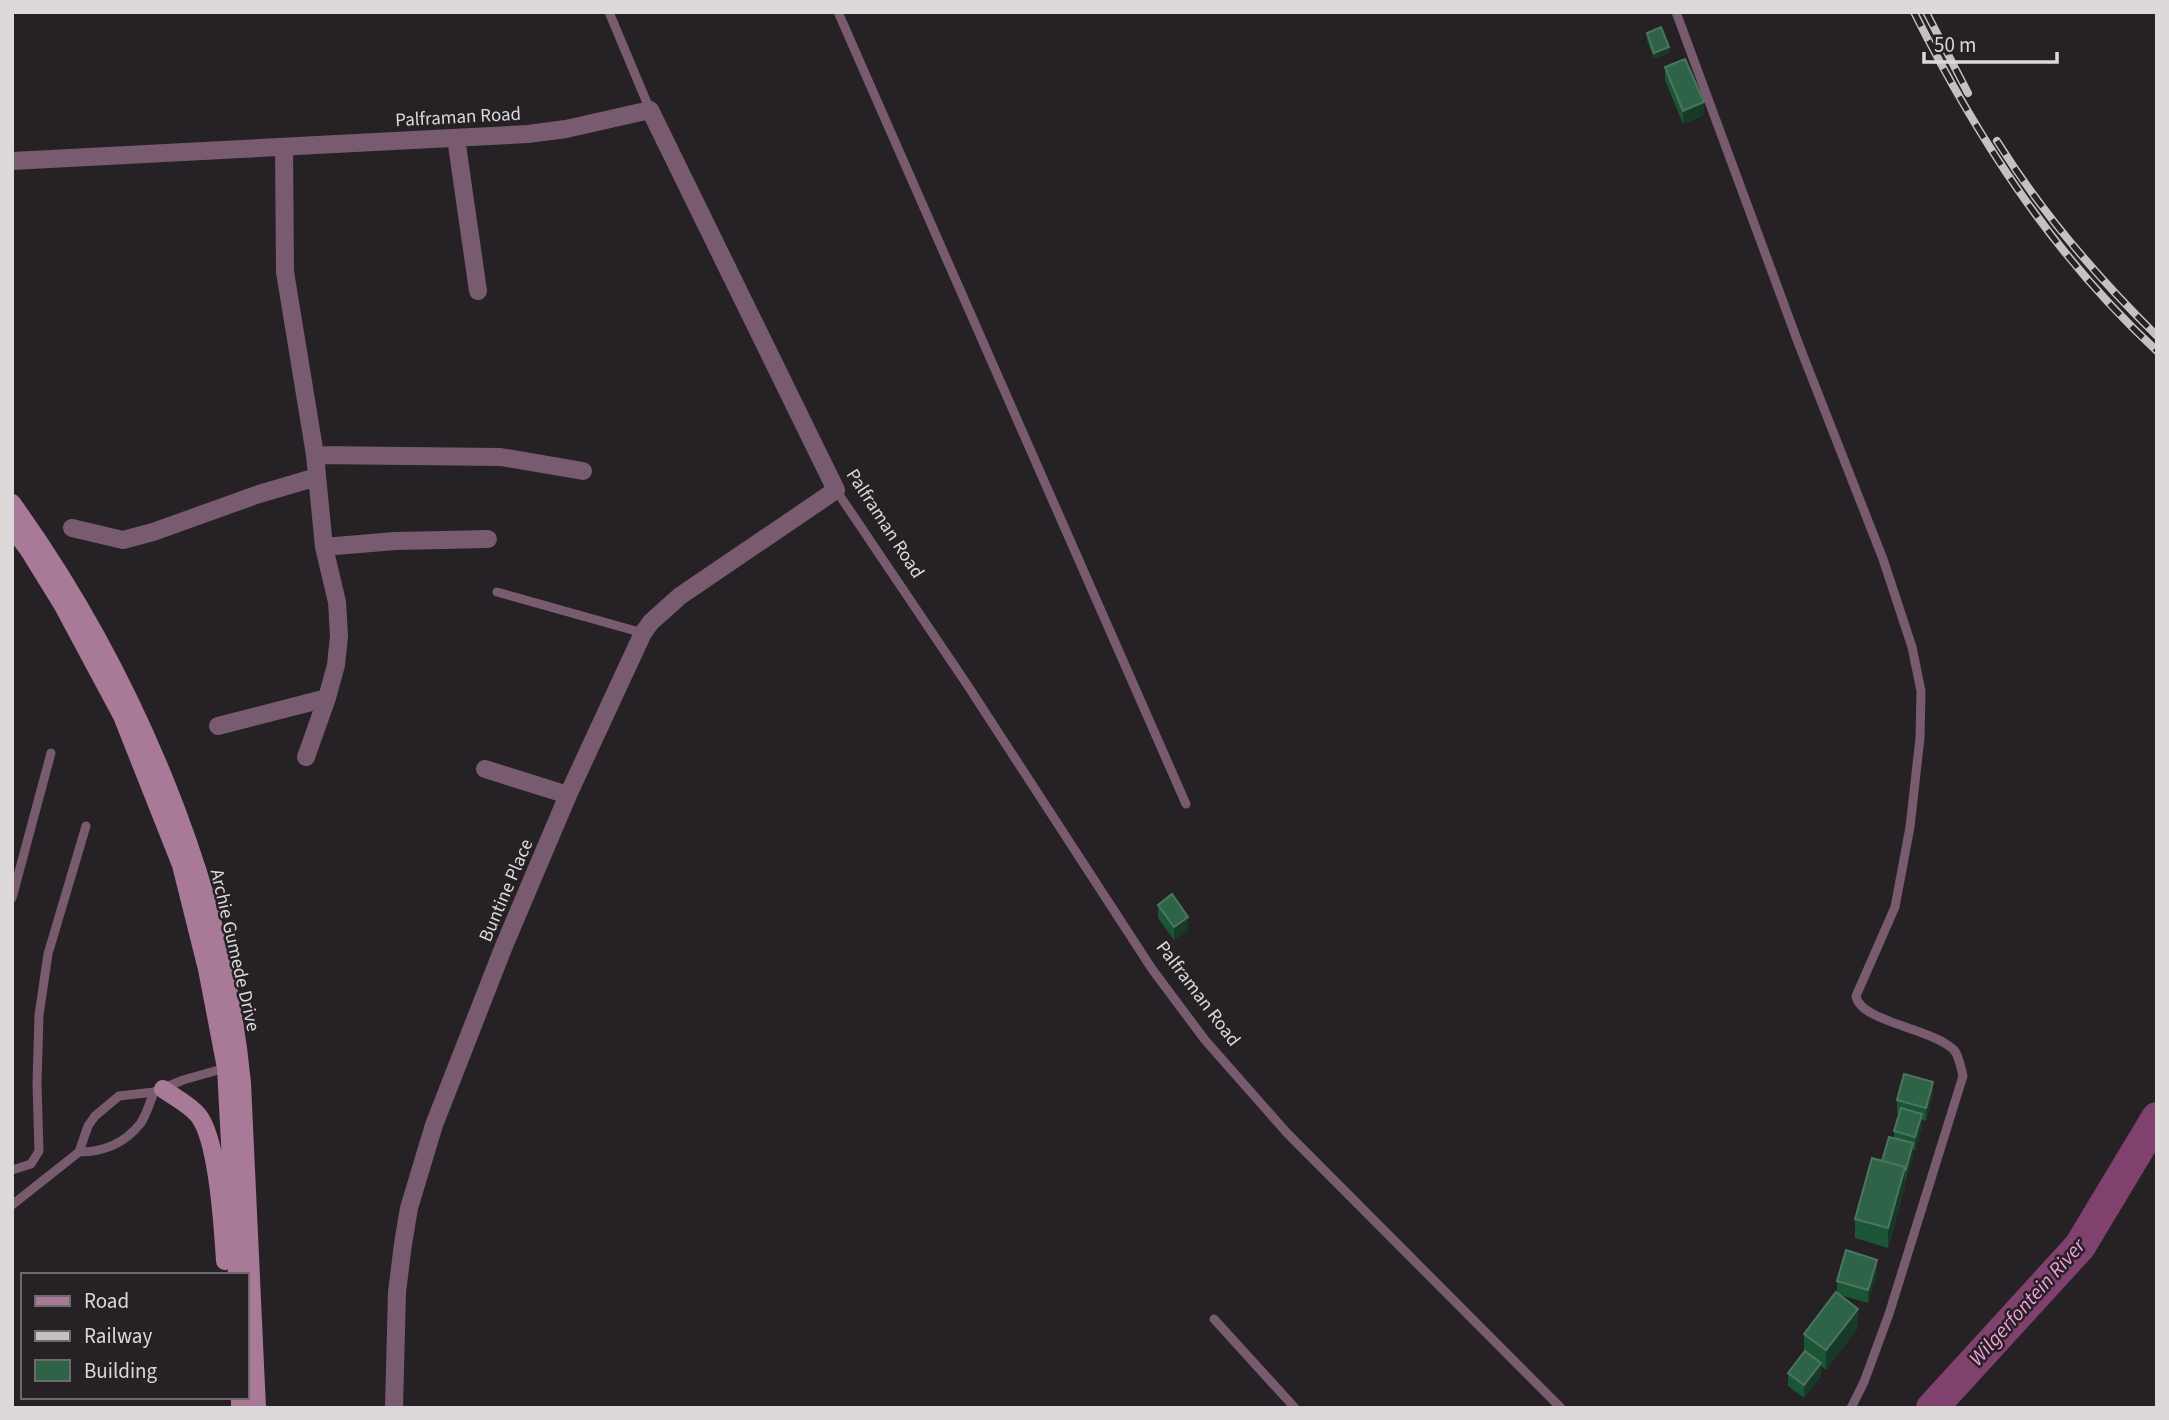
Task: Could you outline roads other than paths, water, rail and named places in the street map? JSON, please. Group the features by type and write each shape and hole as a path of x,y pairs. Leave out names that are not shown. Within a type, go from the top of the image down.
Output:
{"main road":[{"name":"Archie Gumede Drive","path":"12,503 71,593 120,680 162,773 215,935 233,1066 237,1273"},
{"name":"Archie Gumede Drive","path":"12,528 28,549 86,647 122,716 181,865 245,1123 257,1408"},
{"path":"158,1091 192,1110 200,1118 204,1128 222,1209 226,1273"}],"street":[{"name":"Palframan Road","path":"12,162 528,134 566,129 650,110 836,490"},
{"path":"456,138 478,291"},
{"path":"284,148 285,272 315,455 324,547 337,602 339,636 336,666 306,757"},
{"path":"315,455 501,457 583,471"},
{"path":"72,528 123,540 317,477"},
{"name":"Buntine Place","path":"394,1408 397,1292 409,1208 434,1125 568,795 643,633 651,622 680,596 836,490"},
{"path":"324,547 395,541 488,539"},
{"path":"218,726 327,698"},
{"path":"485,768 568,795"}],"lane":[{"path":"609,12 650,110"},
{"path":"838,12 1186,804"},
{"path":"1676,12 1794,332 1883,559 1912,647 1922,691 1920,738 1911,815 1895,907 1856,996 1860,1005 1877,1016 1937,1038 1955,1052 1963,1076 1889,1314 1864,1382 1851,1408"},
{"name":"Palframan Road","path":"836,490 976,697 1152,969 1205,1041 1287,1133 1561,1408"},
{"path":"497,592 643,633"},
{"path":"12,898 51,753"},
{"path":"12,1170 31,1164 39,1151 39,1015 48,954 86,826"},
{"path":"12,1205 79,1152 88,1126 95,1116 120,1096 158,1091 183,1080 233,1066"},
{"path":"79,1152 96,1152 120,1143 142,1122 158,1091"},
{"path":"1214,1319 1295,1408"}],"waterway":[{"name":"Wilgerfontein River","path":"1932,1408 2080,1246 2157,1118"}],"railway":[{"path":"1914,12 1964,105 2020,193 2084,275 2157,351"},
{"path":"1926,12 1968,93"},
{"path":"1997,141 2071,243 2157,336"}]}
